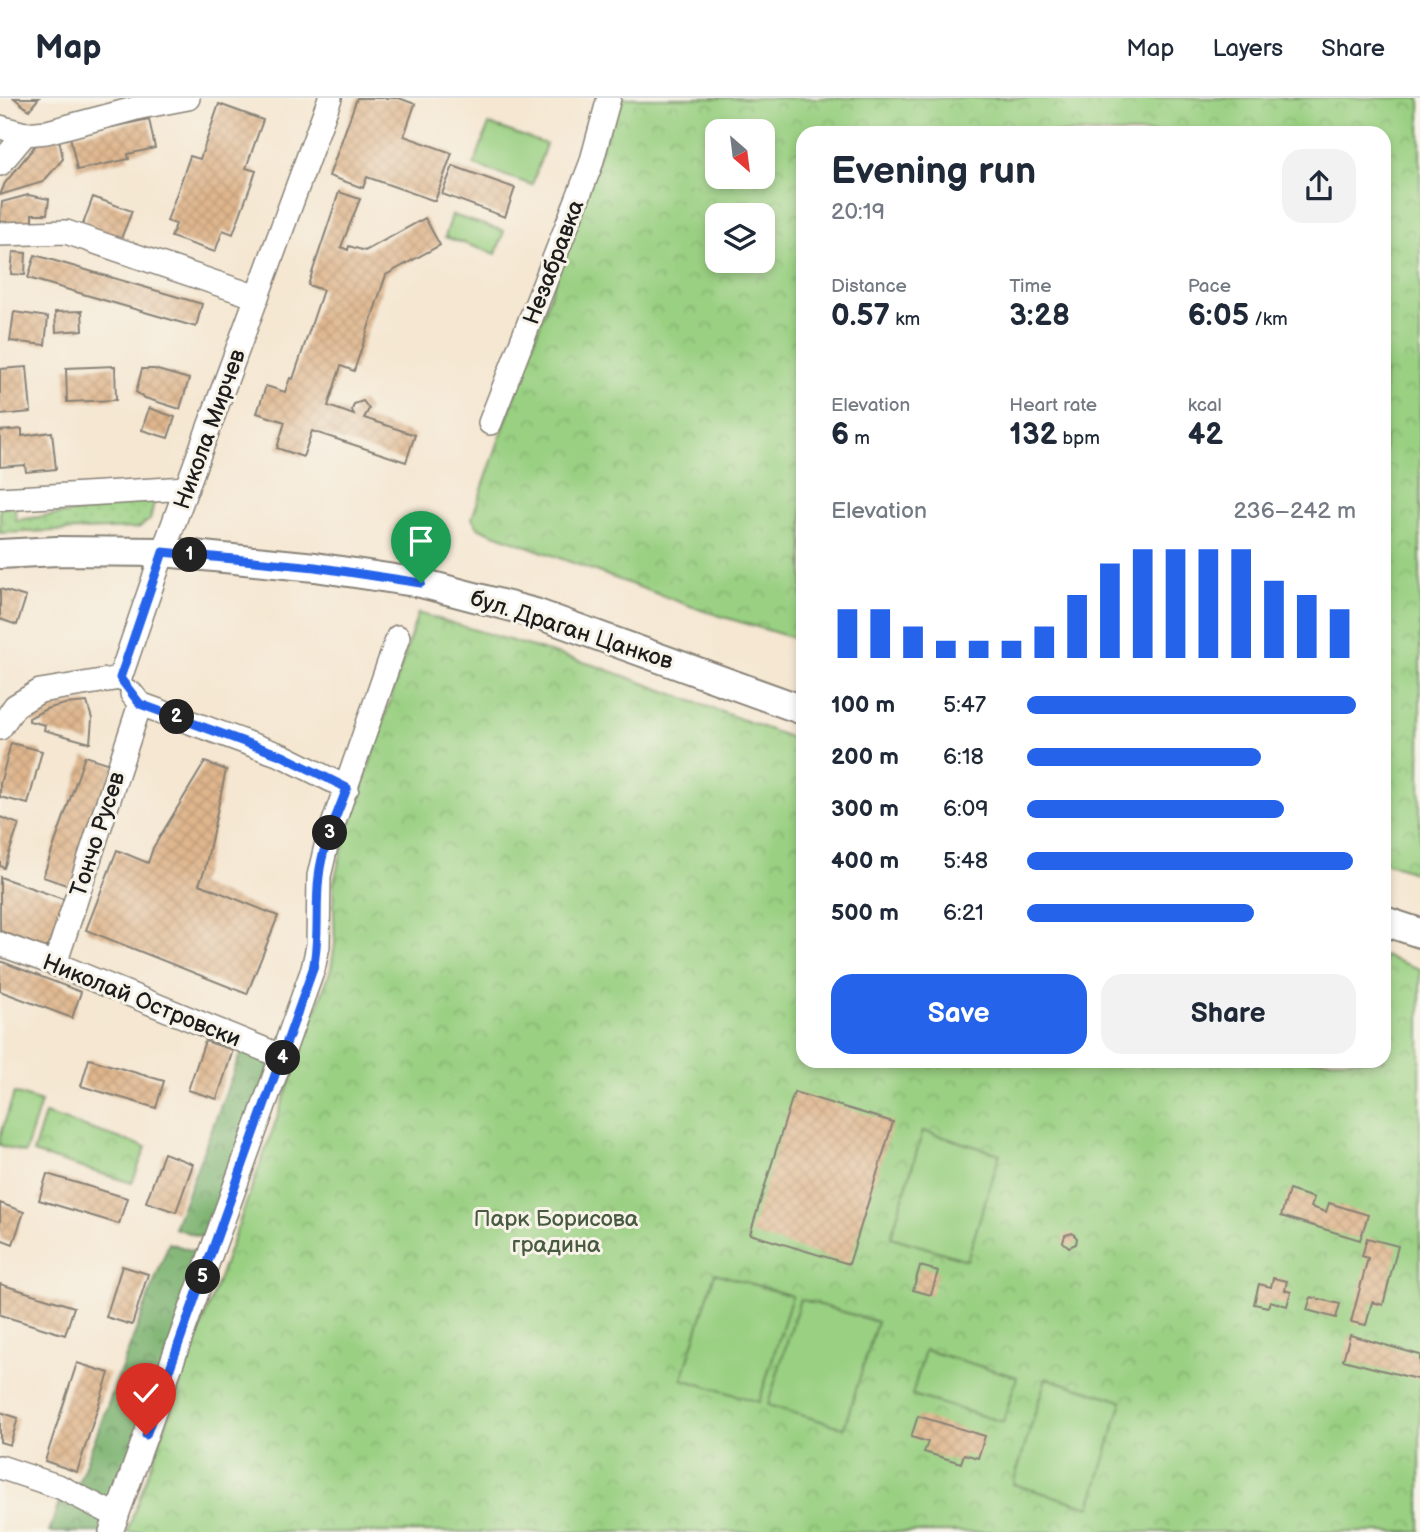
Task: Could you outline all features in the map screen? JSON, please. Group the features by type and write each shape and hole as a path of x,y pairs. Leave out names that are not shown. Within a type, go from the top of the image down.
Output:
{"main road":[{"name":"бул. Драган Цанков","path":"0,554 68,551 163,552 315,567 421,583 536,613 796,707"},
{"path":"1391,923 1420,933"}],"street":[{"path":"0,127 25,134 47,132 141,107 188,98"},
{"name":"Никола Мирчев","path":"120,678 163,552 330,98"},
{"name":"Незабравка","path":"490,423 591,164 609,98"},
{"path":"0,164 25,134"},
{"path":"0,234 66,232 257,297"},
{"path":"0,499 187,488"},
{"path":"0,1467 61,1487 114,1524 313,969 318,946 319,876 327,842 398,637"},
{"path":"0,728 15,706 40,691 120,678 140,704 283,756 347,788"},
{"name":"Тончо Русев","path":"55,964 140,704"},
{"name":"Николай Островски","path":"0,944 283,1057"}],"green space":[{"path":"619,98 1420,98 1420,874 1391,864 1391,126 796,126 796,639 704,611 478,527 472,518"},
{"path":"489,124 546,144 532,185 474,165"},
{"path":"452,215 504,231 496,254 445,237"},
{"path":"153,499 150,520 138,528 0,533 0,508 15,507 16,520"},
{"name":"Парк Борисова градина","path":"418,613 600,667 796,739 796,1068 1391,1068 1391,959 1420,969 1420,1532 127,1532 331,969 335,944 333,886"},
{"path":"242,1050 274,1061 208,1239 174,1228"},
{"path":"14,1093 41,1102 25,1153 0,1145"},
{"path":"45,1114 146,1147 132,1183 33,1153"},
{"path":"923,1131 1000,1154 967,1260 891,1237"},
{"path":"169,1243 202,1254 114,1505 77,1486"},
{"path":"715,1273 792,1296 759,1402 682,1379"},
{"path":"800,1299 877,1322 844,1428 768,1405"},
{"path":"925,1350 1017,1377 1003,1422 912,1395"},
{"path":"1046,1378 1122,1401 1090,1507 1013,1484"},
{"path":"62,1494 109,1517 104,1532 49,1532"}],"building":[{"path":"14,98 39,98 29,110"},
{"path":"357,98 399,98 415,104 404,136 452,153 435,201 367,177 363,188 329,176"},
{"path":"219,104 263,120 246,168 256,171 233,234 223,230 215,252 171,237 176,224 167,221 190,156 200,159"},
{"path":"149,119 155,148 128,154 129,159 77,170 70,136"},
{"path":"59,139 63,159 43,182 0,195 5,183 39,141"},
{"path":"453,166 515,188 505,217 442,194"},
{"path":"339,192 360,199 341,247 348,250 349,246 365,251 425,218 440,245 386,275 354,371 341,366 328,406 354,415 354,404 363,401 369,409 364,418 415,435 406,462 312,431 303,457 277,448 285,422 257,413 266,386 285,392 290,378 293,379 323,290 308,285"},
{"path":"28,195 49,199 47,214 32,214 32,224 0,226 2,202"},
{"path":"93,197 132,211 120,241 82,227"},
{"path":"13,252 26,253 25,275 11,274"},
{"path":"35,255 202,304 196,327 28,278"},
{"path":"82,311 83,330 56,332 55,312"},
{"path":"14,312 48,317 45,345 10,341"},
{"path":"115,366 116,400 67,402 66,368"},
{"path":"27,367 31,412 0,415 0,369"},
{"path":"142,369 154,369 189,379 180,409 145,398 136,392"},
{"path":"149,408 175,417 168,438 142,430"},
{"path":"22,429 22,436 52,432 56,469 26,472 25,465 0,467 0,431"},
{"path":"0,589 26,597 17,625 0,619"},
{"path":"87,702 92,719 90,743 44,730 45,725 29,721 29,718 46,709"},
{"path":"11,743 42,751 28,804 0,797 0,784"},
{"path":"85,756 116,766 75,888 43,877"},
{"path":"205,762 226,770 205,869 199,884 278,916 247,994 86,930 117,850 148,863 153,848"},
{"path":"0,817 19,824 4,868 0,866"},
{"path":"0,877 69,901 46,948 0,931"},
{"path":"0,961 81,992 72,1018 0,991"},
{"path":"205,1041 233,1050 217,1099 188,1090"},
{"path":"89,1059 164,1081 156,1108 81,1086"},
{"path":"794,1092 893,1122 849,1264 750,1234"},
{"path":"164,1153 193,1164 176,1212 146,1202"},
{"path":"47,1174 127,1198 119,1224 39,1200"},
{"path":"1289,1190 1314,1198 1311,1207 1326,1212 1329,1203 1368,1215 1360,1240 1281,1216"},
{"path":"0,1203 24,1212 13,1244 0,1239"},
{"path":"1072,1233 1077,1238 1076,1244 1069,1247 1063,1242 1065,1235"},
{"path":"1367,1238 1398,1246 1383,1305 1372,1302 1366,1325 1351,1322 1368,1258 1362,1256"},
{"path":"122,1266 148,1274 132,1325 106,1317"},
{"path":"920,1266 938,1271 931,1295 913,1290"},
{"path":"1273,1278 1287,1281 1285,1290 1291,1292 1287,1306 1270,1301 1268,1307 1254,1304 1259,1284 1271,1287"},
{"path":"0,1284 74,1307 65,1335 0,1315"},
{"path":"1311,1297 1340,1304 1336,1318 1307,1310"},
{"path":"1350,1335 1420,1355 1420,1380 1343,1360"},
{"path":"77,1363 109,1373 77,1472 45,1461"},
{"path":"0,1412 18,1418 10,1445 0,1442"},
{"path":"918,1416 985,1436 978,1458 964,1454 961,1463 924,1452 928,1442 911,1437"}],"route":[{"path":"146,1435 313,969 318,946 319,876 327,842 347,788 283,756 140,704 120,678 163,552 315,567 421,583"}]}
